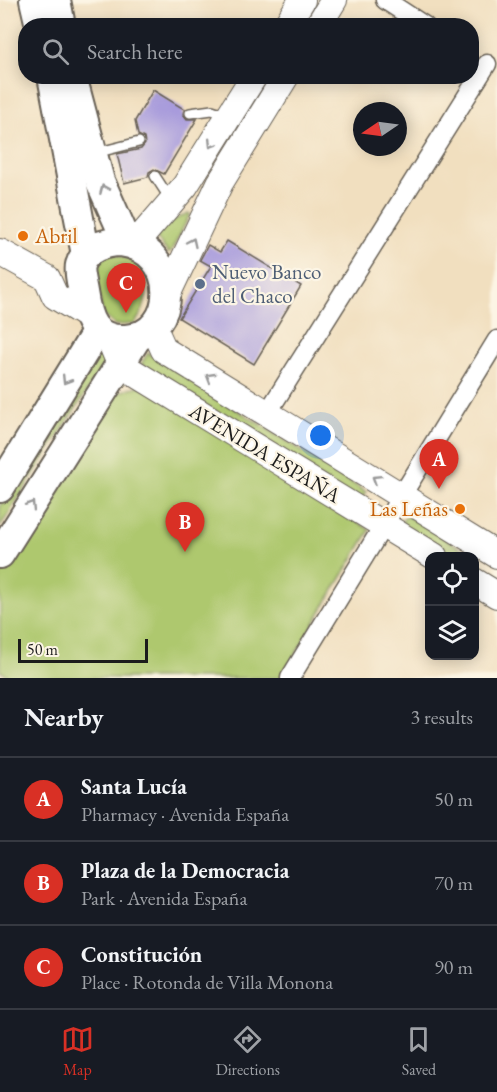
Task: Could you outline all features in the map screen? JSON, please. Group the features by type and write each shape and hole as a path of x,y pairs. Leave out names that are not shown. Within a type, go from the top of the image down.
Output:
{"main road":[{"path":"34,0 38,18"},
{"path":"56,0 60,18"},
{"path":"291,18 302,0"},
{"path":"323,18 334,0"},
{"path":"53,84 83,261 97,327 120,364"},
{"path":"74,84 100,181 131,243"},
{"path":"131,243 173,203 249,84"},
{"path":"0,554 120,364 146,331 167,295 219,183 281,84"},
{"path":"47,278 83,261 102,245 131,243 149,252 160,264 166,279 167,295"},
{"path":"0,252 47,278 56,296 97,327 128,339 146,331"},
{"path":"0,488 97,327"},
{"name":"AVENIDA ESPAÑA","path":"146,331 164,350 497,555"},
{"name":"AVENIDA ESPAÑA","path":"120,364 427,552"},
{"path":"479,584 497,595"}],"street":[{"path":"385,0 413,18"},
{"path":"268,412 472,84"},
{"path":"290,678 400,494 497,340"}],"lane":[{"path":"190,113 212,110 230,115"},
{"path":"93,154 140,142"},
{"path":"155,176 173,203"}],"green space":[{"path":"190,214 171,252 168,253 153,233 154,230"},
{"path":"106,251 144,264 145,303 134,324 115,325 103,315 98,290 98,274"},
{"path":"99,351 108,358 0,527 0,506"},
{"path":"148,353 366,492 359,503 141,364"},
{"path":"141,385 370,530 281,678 12,678 0,671 0,575 113,394"},
{"path":"406,515 467,552 440,552 399,527"}],"building":[{"path":"153,90 184,109 183,114 187,119 197,119 164,174 154,169 149,172 148,177 124,183 117,154 141,149 145,144 144,138 138,135 135,121"},
{"path":"227,241 301,286 254,364 179,318 211,266 200,260 208,245 220,252"}],"place":[{"name":"Abril","path":"23,236"},
{"name":"Nuevo Banco del Chaco","path":"200,284"},
{"name":"Constitución","path":"126,313"},
{"name":"Santa Lucía","path":"439,489"},
{"name":"Las Leñas","path":"460,509"},
{"name":"Plaza de la Democracia","path":"185,552"}]}
